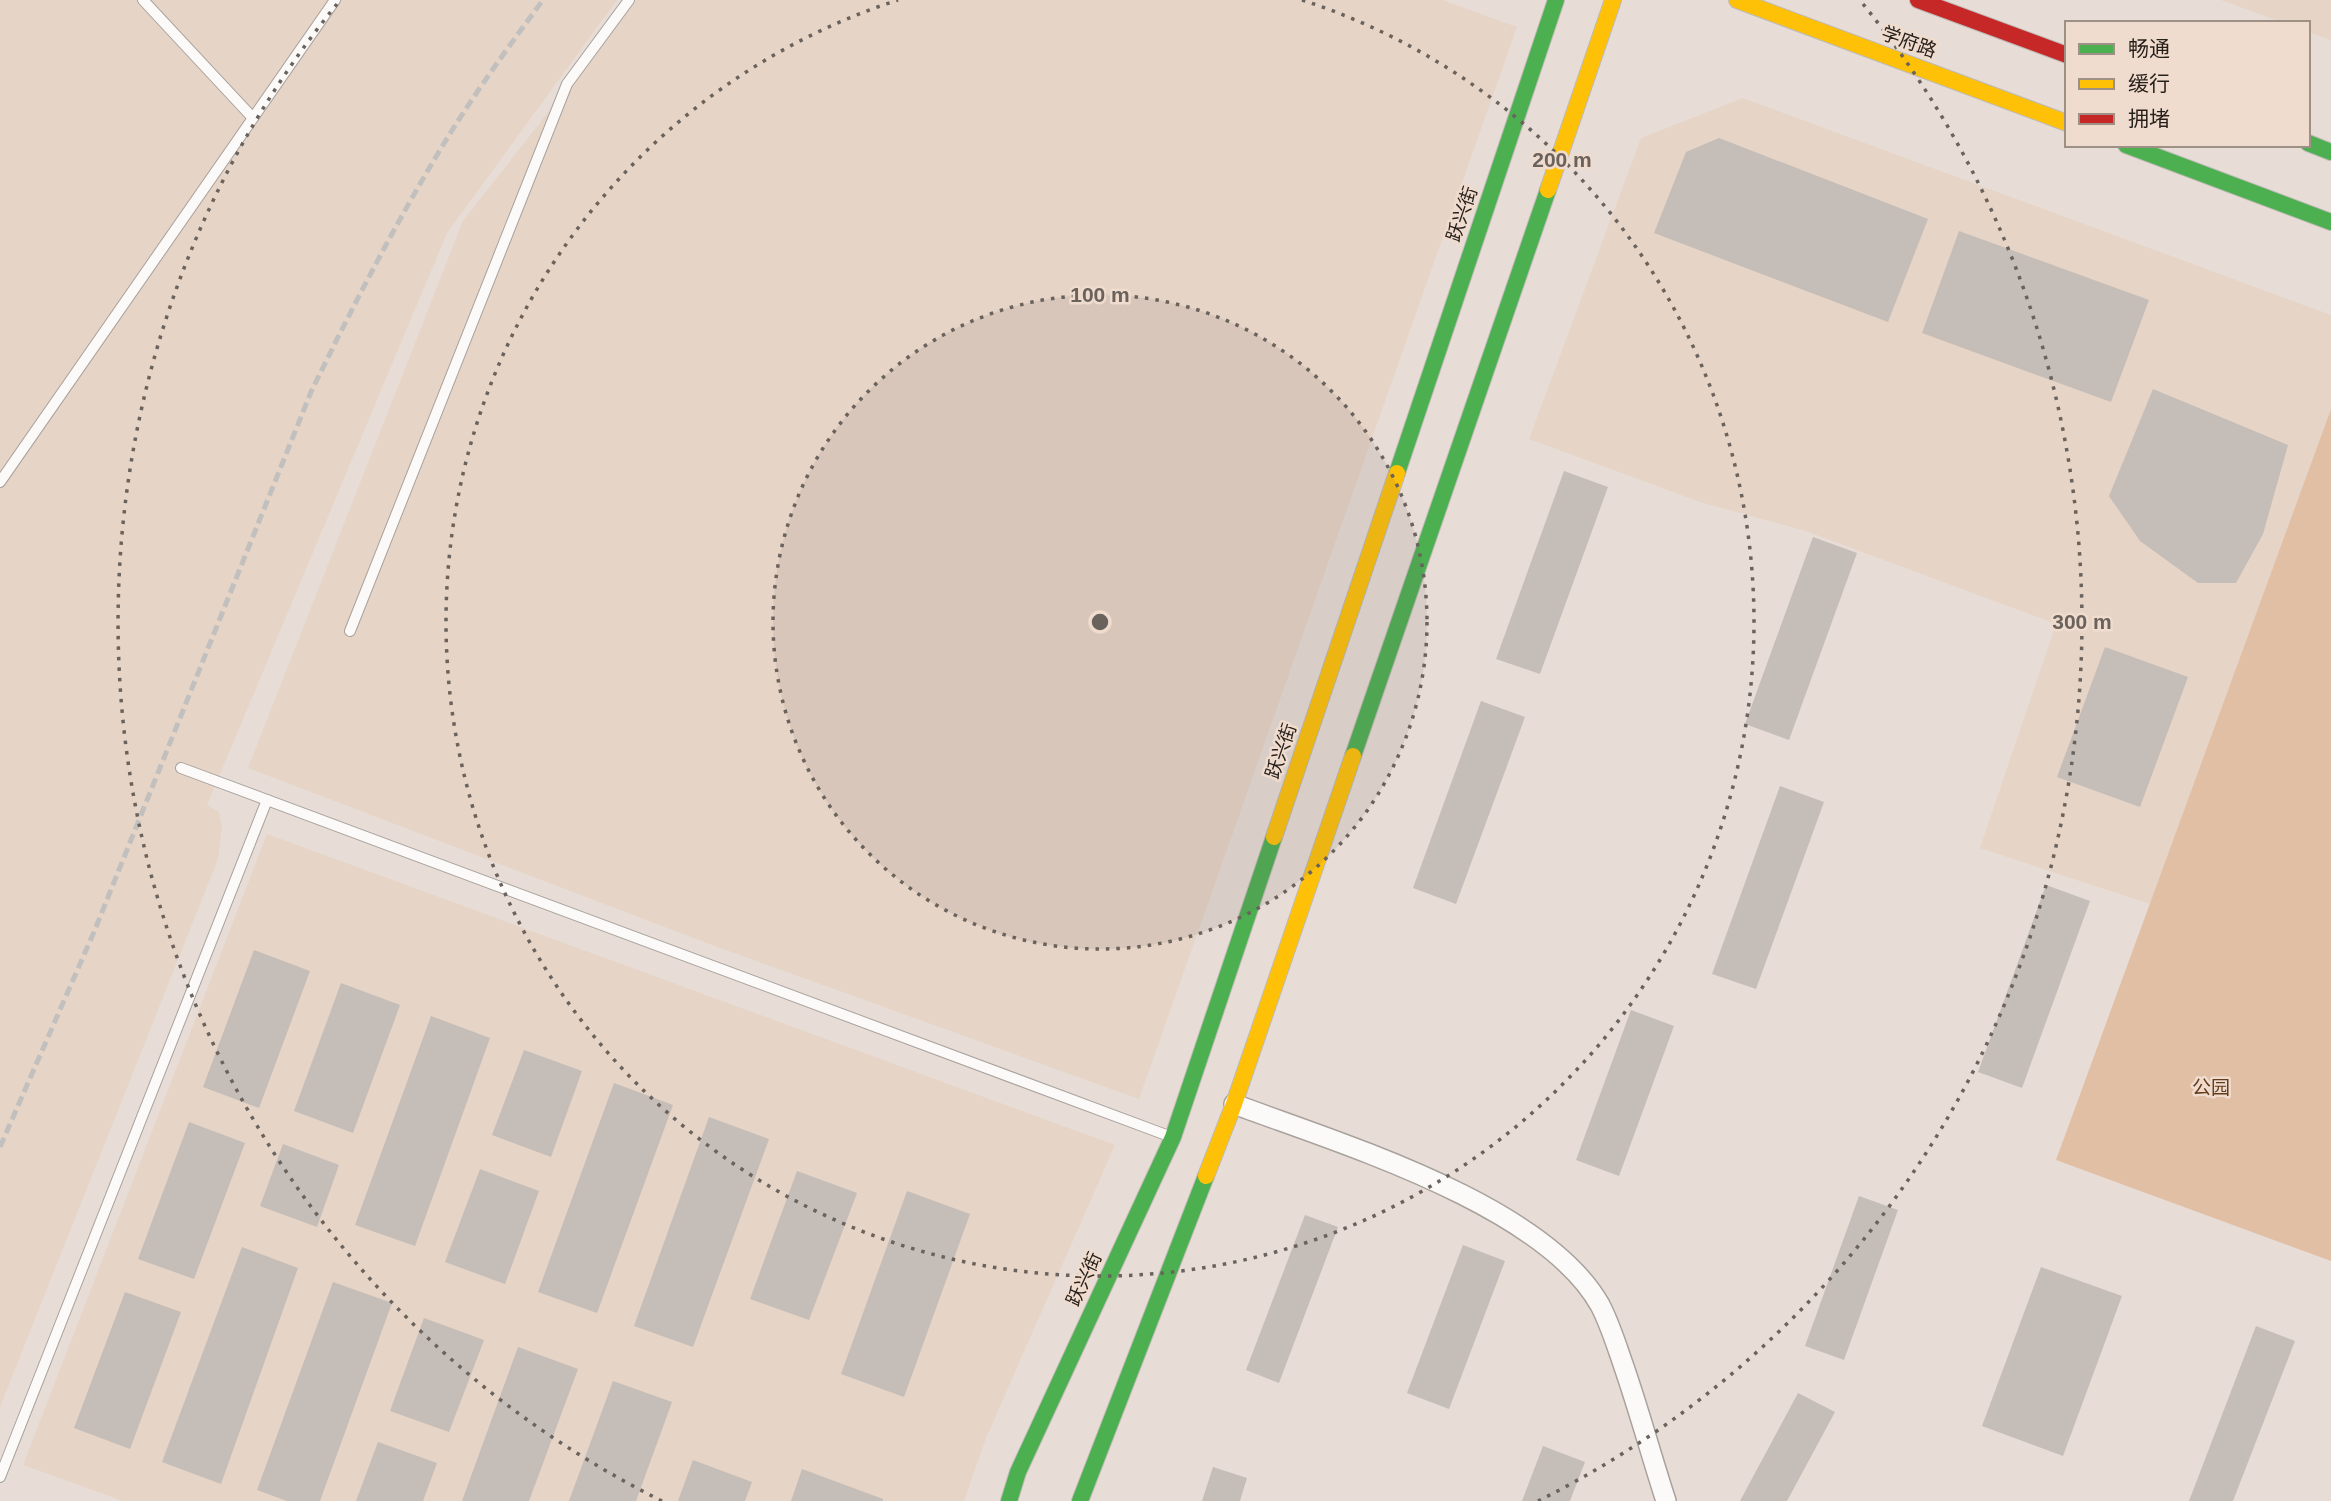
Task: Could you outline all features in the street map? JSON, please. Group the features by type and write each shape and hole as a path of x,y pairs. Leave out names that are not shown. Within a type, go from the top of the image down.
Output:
{"main road":[{"name":"跃兴街","path":"1009,1501 1018,1472 1172,1137 1556,0"},
{"path":"1080,1501 1234,1104 1613,0"},
{"name":"学府路","path":"1737,0 2065,122"},
{"path":"1918,0 2065,54"},
{"path":"2310,144 2331,152"},
{"path":"2131,147 2331,222"}],"street":[{"path":"1234,1104 1429,1180 1504,1218 1554,1253 1591,1291 1610,1328 1644,1423 1666,1501"}],"lane":[{"path":"142,0 251,117"},
{"path":"0,482 251,117 335,0"},
{"path":"350,631 567,84 629,0"},
{"path":"181,768 1172,1137"},
{"path":"0,1477 267,800"}],"shaded area":[{"path":"0,0 617,0 447,233 207,805 219,812 222,827 218,859 0,1407"},
{"path":"636,0 1442,0 1517,27 1139,1099 712,945 248,768 463,221"},
{"path":"2221,0 2331,0 2331,40 2310,33 2310,21 2279,21"},
{"path":"1743,98 2331,315 2331,409 2150,904 1980,848 2056,624 1803,530 1703,503 1529,439 1641,138"},
{"path":"267,834 1115,1145 986,1438 964,1501 123,1501 23,1465"}],"green space":[{"name":"公园","path":"2331,409 2331,1261 2056,1160"}],"building":[{"path":"1719,138 1928,219 1888,322 1654,233 1686,152"},
{"path":"1959,231 2149,300 2111,402 1922,333"},
{"path":"2153,389 2288,445 2263,534 2236,583 2198,583 2140,541 2109,496"},
{"path":"1564,471 1608,487 1540,674 1496,659"},
{"path":"1813,537 1857,553 1789,740 1745,724"},
{"path":"2105,647 2188,677 2140,807 2057,777"},
{"path":"1481,701 1525,717 1456,904 1413,888"},
{"path":"1780,786 1824,802 1756,989 1712,974"},
{"path":"2046,885 2090,901 2022,1088 1978,1072"},
{"path":"254,950 310,971 259,1108 203,1087"},
{"path":"341,983 400,1005 353,1133 294,1111"},
{"path":"1631,1010 1674,1026 1619,1176 1576,1160"},
{"path":"431,1016 490,1038 415,1246 355,1225"},
{"path":"524,1050 582,1071 551,1157 492,1135"},
{"path":"614,1083 673,1105 597,1313 538,1292"},
{"path":"709,1117 769,1139 693,1347 634,1326"},
{"path":"189,1122 245,1143 194,1279 138,1259"},
{"path":"283,1144 339,1165 317,1227 260,1206"},
{"path":"480,1169 539,1191 505,1284 445,1262"},
{"path":"797,1171 857,1193 809,1320 750,1299"},
{"path":"907,1191 970,1214 904,1397 841,1374"},
{"path":"1859,1196 1898,1210 1844,1360 1805,1346"},
{"path":"1305,1215 1338,1227 1279,1383 1246,1370"},
{"path":"1463,1245 1505,1261 1449,1409 1407,1393"},
{"path":"242,1247 298,1268 221,1484 162,1462"},
{"path":"2041,1267 2122,1296 2063,1456 1982,1426"},
{"path":"333,1282 392,1303 320,1501 287,1501 257,1490"},
{"path":"125,1292 181,1312 130,1449 74,1428"},
{"path":"424,1318 484,1340 449,1432 390,1411"},
{"path":"2256,1326 2295,1341 2233,1501 2189,1501"},
{"path":"518,1347 578,1369 529,1501 462,1501"},
{"path":"613,1381 672,1402 636,1501 569,1501"},
{"path":"1798,1393 1835,1412 1787,1501 1740,1501"},
{"path":"378,1442 437,1463 423,1501 356,1501"},
{"path":"1543,1446 1585,1462 1570,1501 1522,1501"},
{"path":"693,1460 752,1482 745,1501 678,1501"},
{"path":"1213,1467 1247,1478 1240,1501 1202,1501"},
{"path":"802,1469 883,1499 883,1501 791,1501"}],"railway":[{"path":"0,1147 94,932 311,392 371,272 437,155 475,95 543,0"}],"traffic: fast":[{"path":"1397,473 1556,0"},
{"path":"2310,144 2331,152"},
{"path":"2131,147 2331,222"},
{"path":"1353,756 1548,190"},
{"path":"1009,1501 1018,1472 1173,1137 1274,837"},
{"path":"1080,1501 1206,1176"}],"traffic: slow":[{"path":"1548,190 1613,0"},
{"path":"1737,0 2065,122"},
{"path":"1274,837 1397,473"},
{"path":"1206,1176 1234,1104 1353,756"}],"traffic: jam":[{"path":"1918,0 2065,54"}]}
